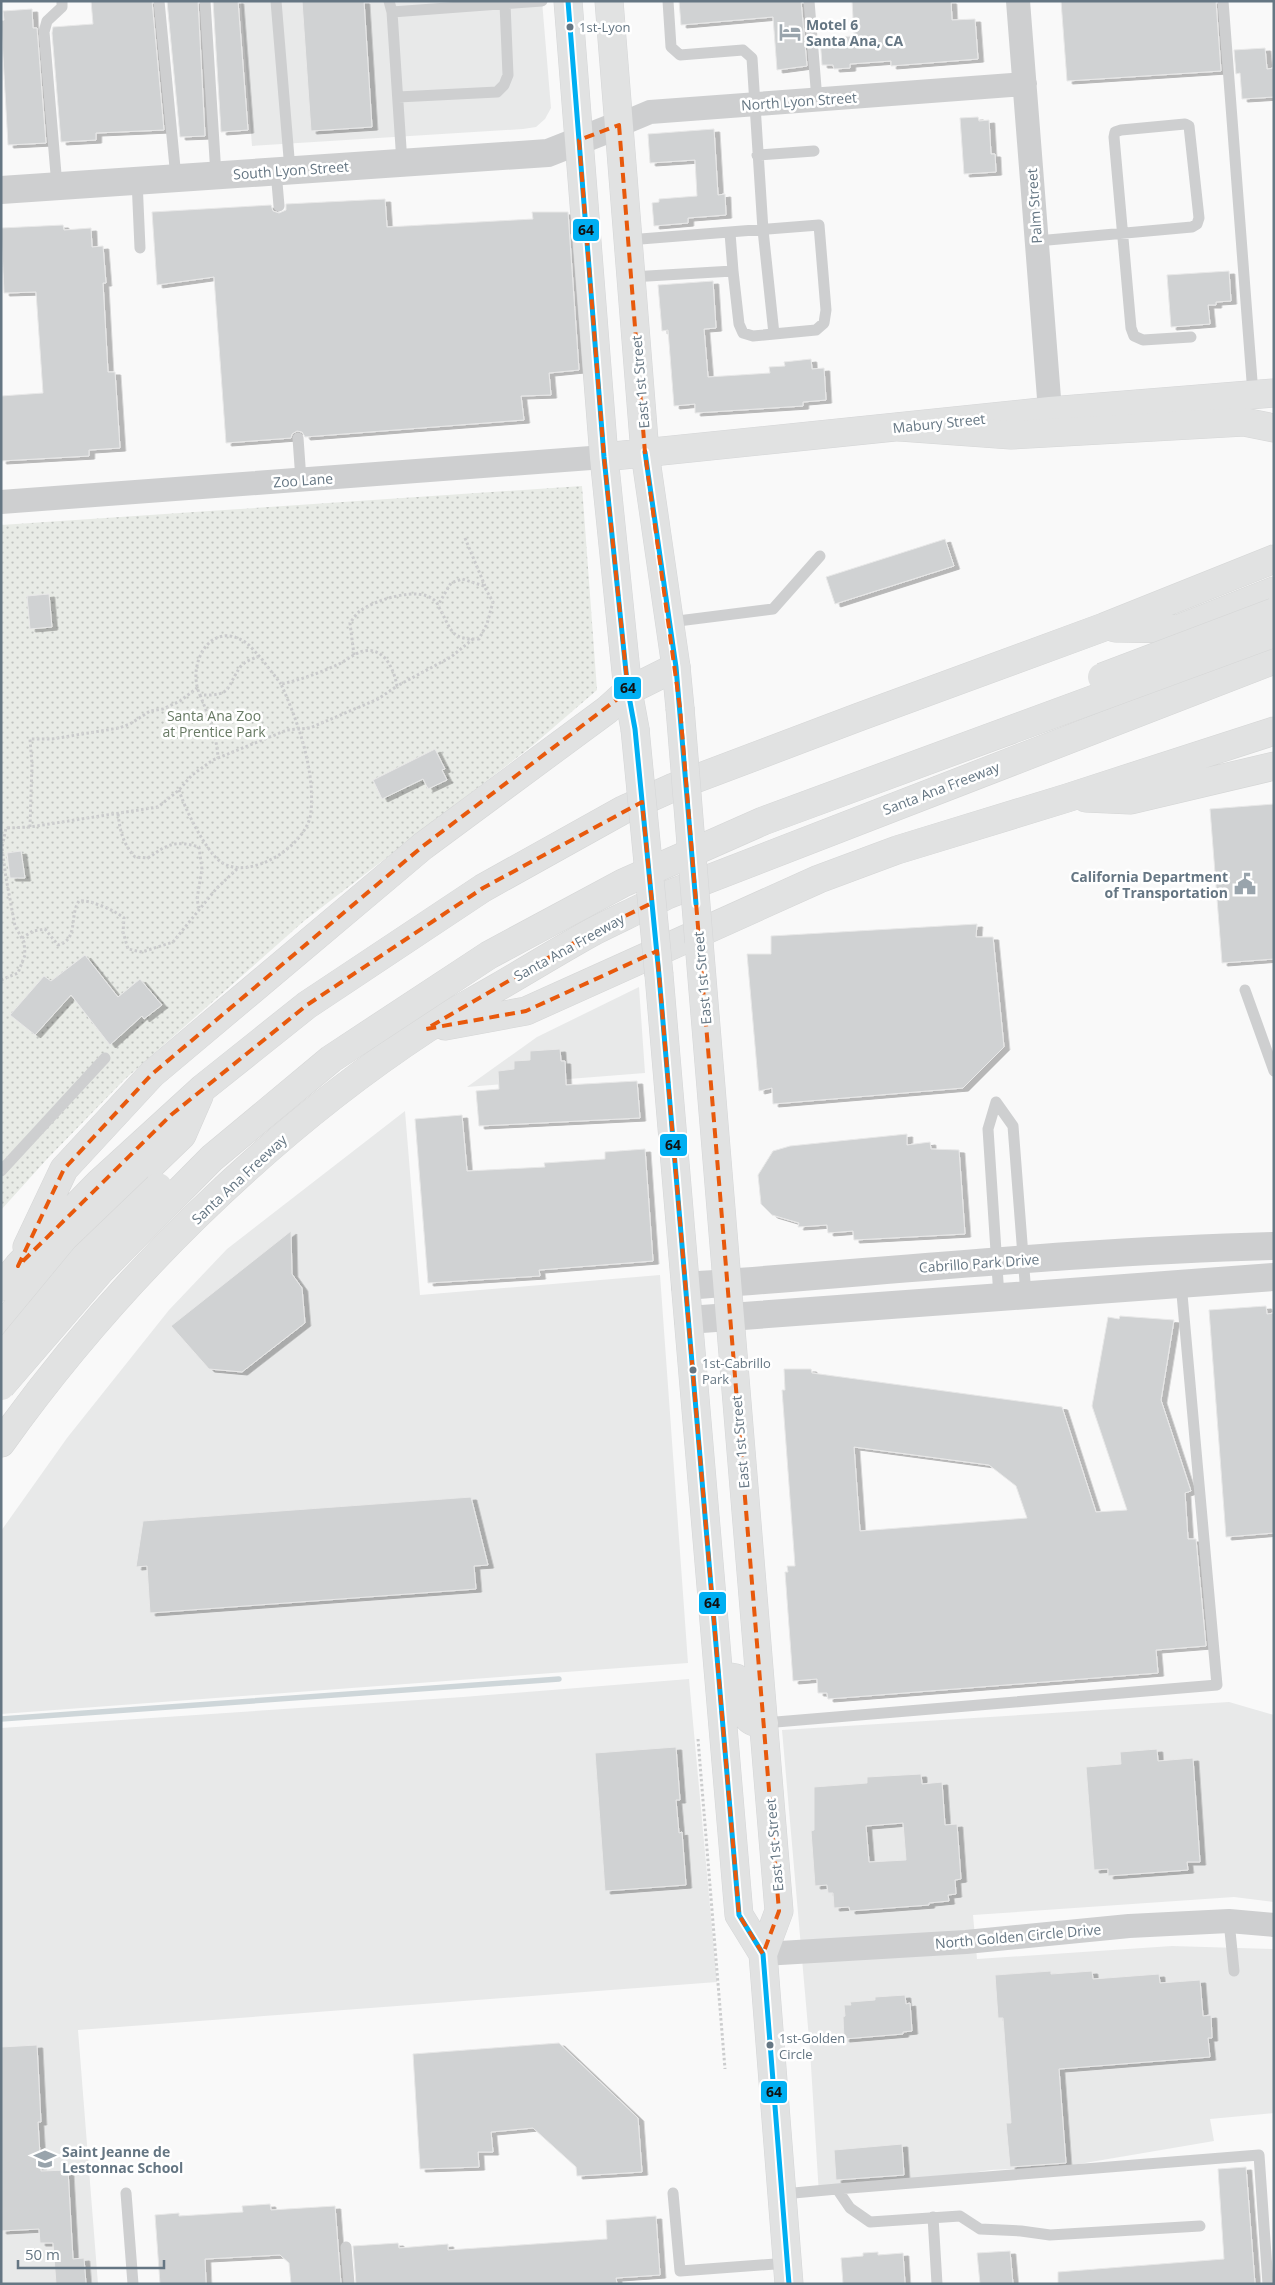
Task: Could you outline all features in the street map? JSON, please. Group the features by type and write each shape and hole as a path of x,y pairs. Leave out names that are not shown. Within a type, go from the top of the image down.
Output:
{"main road":[{"name":"East 1st Street","path":"568,1 604,457 628,691 635,729 659,975 739,1915 762,1954 788,2273"},
{"name":"East 1st Street","path":"609,1 645,453 670,622 680,708 779,1911 762,1954"},
{"name":"Mabury Street","path":"604,457 1050,411 1263,394"},
{"path":"900,427 1011,435 1244,422 1274,428"},
{"path":"1,1287 18,1266 99,1183 203,1088 307,1005 397,943 483,888 623,810 726,767 1104,628 1274,559"},
{"path":"1104,628 1178,629 1274,591"},
{"path":"1,1358 85,1257 200,1147 321,1046 482,942 615,866 762,804 1274,612"},
{"path":"1,1386 101,1270 212,1158 331,1060 488,954 623,883 763,821 1274,633"},
{"name":"Santa Ana Freeway","path":"1,1443 82,1336 214,1200 304,1120 339,1092 426,1029 596,930 667,895 1274,660"},
{"path":"18,1266 64,1169 152,1074 423,846 607,710 628,691 676,667"},
{"path":"426,1029 526,1011 819,879 897,850 1067,798 1274,730"},
{"path":"1067,798 1131,800 1274,766"},
{"path":"1,1326 125,1190 182,1135 203,1088"},
{"path":"719,1675 736,1678 740,1685 744,1712 749,1720 756,1724 764,1723"}],"street":[{"name":"Palm Street","path":"1018,1 1050,411"},
{"name":"North Lyon Street","path":"579,140 650,112 1025,84"},
{"name":"South Lyon Street","path":"1,190 548,153 579,140"},
{"name":"Zoo Lane","path":"1,502 604,457"},
{"name":"Cabrillo Park Drive","path":"685,1286 1023,1260 1203,1248 1274,1246"},
{"path":"688,1320 1274,1277"},
{"name":"North Golden Circle Drive","path":"762,1954 966,1942 1129,1926 1229,1921 1274,1925"}],"lane":[{"path":"57,186 44,32 47,21 62,7 62,1"},
{"path":"159,1 176,178"},
{"path":"205,1 216,175"},
{"path":"276,1 283,171 279,206"},
{"path":"402,163 391,7 505,4 542,1"},
{"path":"668,1 672,47 680,55 743,50 752,58 757,155 774,334"},
{"path":"809,1 816,100"},
{"path":"1223,1 1263,394"},
{"path":"398,97 497,92 504,85 508,75 505,4"},
{"path":"1037,241 1122,232 1192,227 1197,224 1189,126 1185,124 1115,132 1122,232 1131,328 1134,336 1143,340 1191,337"},
{"path":"757,155 814,151"},
{"path":"137,180 140,248"},
{"path":"628,240 819,226 826,310 824,323 816,330 753,336 743,334 739,324 730,233"},
{"path":"631,278 733,271"},
{"path":"298,438 301,480"},
{"path":"670,622 773,608 820,556"},
{"path":"1245,990 1274,1071"},
{"path":"1,1171 104,1058"},
{"path":"999,1297 988,1129 996,1102 1013,1126 1026,1296"},
{"path":"764,1723 1217,1685 1181,1283"},
{"path":"1229,1921 1234,1971"},
{"path":"783,2194 1259,2155 1268,2284"},
{"path":"838,2189 850,2208 870,2222 960,2216 980,2229 1021,2231 1050,2235 1200,2226"},
{"path":"126,2193 133,2284"},
{"path":"673,2193 680,2271 788,2273"},
{"path":"933,2217 937,2284"},
{"path":"346,2247 349,2284"}],"path":[{"path":"354,655 350,623 359,611 406,593 419,593 435,600 451,633 462,640 479,639 487,624 493,602 465,538"},
{"path":"438,605 451,583 462,579 473,581 486,589"},
{"path":"179,790 184,805 195,826 220,861 238,868 253,867 282,854 302,836 311,814 310,789 300,728 281,684 246,642 233,636 220,637 205,646 198,658 197,688 218,746 218,758"},
{"path":"1,980 18,973 25,956 22,938 15,926 2,848 6,828 30,827 158,807 179,790 192,775 218,758 287,730 310,728 378,699 397,686 452,657 473,639"},
{"path":"281,684 338,665 354,655 365,651 374,651 385,657 395,675 397,686"},
{"path":"200,694 216,695 229,690 242,665 259,656"},
{"path":"30,827 32,764 30,739 52,739 119,728 130,724 150,711 163,709 180,701 197,688"},
{"path":"118,814 120,832 126,848 135,856 148,858 167,845 182,842 199,847 202,869 197,899 200,908"},
{"path":"22,938 33,931 45,929 58,945 65,943 70,937 73,927 75,907 79,901 85,900 119,913 124,918 123,932 128,949 142,952 173,942 200,908 238,868"}],"highlighted area":[{"path":"619,125 645,453 680,708 779,1911 763,1954 739,1915 657,951 526,1011 426,1029 596,930 652,903 642,802 483,888 307,1005 171,1115 18,1266 64,1169 152,1074 423,846 628,691 604,457 579,140"}],"shaded area":[{"path":"241,1 542,1 551,108 545,119 536,127 523,129 252,146"},
{"path":"639,987 645,1073 467,1087 537,1037"},
{"path":"405,1111 420,1295 660,1275 688,1663 1,1714 1,1531 67,1438 169,1310 227,1249"},
{"path":"689,1679 717,1982 78,2030 98,2284 1,2284 1,1728 463,1697"},
{"path":"1229,1702 1274,1715 1274,1902 1234,1897 973,1915 977,1959 1172,1946 1274,1949 1274,2113 1210,2119 1214,2141 1067,2166 991,2170 819,2195 810,2050 782,1730"}],"green space":[{"name":"Santa Ana Zoo at Prentice Park","path":"582,486 597,690 532,746 304,921 124,1080 47,1159 1,1210 1,525"}],"building":[{"path":"91,1 152,1 164,130 96,133 96,140 61,142 53,27 93,24"},
{"path":"167,1 198,1 205,136 180,137"},
{"path":"213,1 238,1 248,130 221,132"},
{"path":"302,1 364,1 372,127 311,131"},
{"name":"Motel 6 Santa Ana, CA","path":"679,1 801,1 807,66 777,70 773,17 681,25"},
{"path":"852,1 951,1 952,20 975,19 978,59 891,66 891,61 850,64 850,68 834,69 833,65 822,65 820,38 854,36"},
{"path":"1061,1 1216,1 1221,71 1067,81"},
{"path":"32,9 33,28 37,28 46,143 8,145 1,21 4,20 3,11"},
{"path":"1265,48 1267,69 1274,68 1274,97 1242,99 1240,73 1236,74 1234,50"},
{"path":"978,117 979,121 989,120 991,154 995,154 996,172 964,174 960,118"},
{"path":"714,129 718,195 725,194 726,215 688,218 688,223 654,226 652,203 659,202 659,199 697,196 695,160 650,163 648,134"},
{"path":"385,199 387,227 533,219 532,212 568,212 579,370 549,373 551,395 521,396 524,420 305,437 302,432 297,431 292,434 291,438 226,443 214,277 157,285 152,212 271,205 273,211 279,213 286,210 286,204"},
{"path":"63,225 64,230 91,228 92,247 103,246 106,283 103,283 108,372 115,372 120,448 89,450 89,456 1,461 1,396 43,393 36,292 4,293 1,228"},
{"path":"1229,271 1231,301 1216,302 1216,305 1208,305 1210,324 1171,327 1167,275"},
{"path":"713,281 716,328 704,329 708,377 770,373 769,367 785,366 784,362 811,359 812,369 824,368 826,400 803,402 803,406 695,413 695,404 674,406 668,330 662,331 658,285"},
{"path":"945,539 954,566 835,604 826,577"},
{"path":"49,594 52,627 30,629 27,596"},
{"path":"435,749 445,769 442,770 447,780 428,789 423,779 382,799 373,780"},
{"name":"California Department of Transportation","path":"1274,804 1274,959 1222,963 1210,809"},
{"path":"21,851 25,878 10,878 7,853"},
{"path":"977,924 976,937 993,937 1004,1047 963,1088 773,1104 772,1088 759,1091 747,954 771,954 771,936"},
{"path":"85,955 118,997 140,979 162,1005 144,1019 142,1016 110,1045 71,995 35,1035 10,1015 44,976 51,981"},
{"path":"560,1049 561,1061 565,1061 566,1085 637,1081 640,1118 479,1126 476,1091 499,1089 498,1071 514,1069 514,1061 530,1060 530,1051"},
{"path":"462,1115 467,1171 545,1167 544,1163 605,1159 605,1152 645,1149 653,1261 539,1270 540,1276 428,1283 415,1119"},
{"path":"907,1134 907,1145 930,1142 931,1149 959,1150 965,1234 854,1240 853,1231 828,1233 827,1225 798,1227 799,1223 772,1215 761,1204 758,1175 773,1151 790,1146"},
{"path":"291,1231 292,1274 302,1288 305,1323 242,1372 209,1369 171,1326"},
{"path":"1266,1306 1267,1314 1274,1313 1274,1533 1226,1537 1209,1310"},
{"path":"1120,1316 1174,1320 1161,1400 1191,1491 1185,1493 1188,1539 1196,1539 1206,1646 1156,1650 1158,1673 828,1699 827,1693 818,1693 817,1679 793,1681 785,1572 788,1572 787,1566 795,1566 782,1390 785,1390 784,1369 811,1369 812,1373 1062,1407 1096,1512 1127,1510 1092,1406 1108,1317 1119,1319","holes":["854,1447 989,1465 1016,1486 1027,1518 860,1531"]},
{"path":"471,1497 488,1565 474,1566 476,1589 150,1613 147,1566 136,1567 143,1521"},
{"path":"676,1747 680,1800 676,1800 679,1833 682,1832 686,1885 605,1891 595,1753"},
{"path":"1157,1749 1158,1761 1193,1758 1200,1862 1187,1862 1188,1870 1108,1876 1108,1869 1094,1870 1086,1767 1121,1764 1120,1752"},
{"path":"921,1774 922,1784 942,1782 945,1825 957,1824 961,1879 955,1880 956,1894 948,1895 949,1901 929,1903 929,1905 850,1911 849,1907 834,1908 833,1893 828,1893 827,1885 815,1886 811,1831 814,1830 814,1787 867,1783 867,1777","holes":["903,1823 906,1860 869,1862 866,1826"]},
{"path":"1051,1971 1051,1974 1092,1971 1093,1979 1159,1974 1160,1983 1200,1980 1203,2016 1211,2015 1212,2038 1208,2038 1210,2057 1059,2069 1066,2163 1010,2167 1006,2123 1011,2123 1003,2018 998,2018 995,1975"},
{"path":"905,1995 906,2004 910,2003 912,2031 903,2032 903,2034 844,2039 844,2005 851,2005 850,2002 875,2000 875,1997"},
{"path":"559,2043 638,2118 642,2172 577,2176 576,2167 533,2128 491,2132 493,2152 478,2152 479,2167 420,2169 413,2054"},
{"path":"37,2045 41,2122 38,2122 41,2171 68,2170 73,2259 84,2258 86,2284 56,2284 53,2243 40,2243 39,2229 1,2231 1,2047"},
{"path":"902,2144 904,2175 836,2180 834,2150"},
{"path":"1246,2167 1255,2284 1058,2284 1058,2272 1224,2259 1218,2169"},
{"path":"270,2204 271,2210 335,2206 341,2284 291,2284 289,2263 280,2255 205,2259 206,2284 160,2284 155,2215 179,2213 179,2216 243,2212 242,2206"},
{"path":"656,2216 660,2275 616,2278 617,2284 356,2284 353,2246 398,2243 399,2248 448,2244 448,2250 607,2239 606,2220"},
{"path":"1010,2251 1013,2284 980,2284 977,2253"},
{"path":"878,2252 878,2255 903,2253 905,2284 843,2284 841,2258 863,2256 863,2253"}],"waterway":[{"path":"1,1719 559,1679"}],"transit line":[{"name":"64","path":"568,1 604,457 628,691 635,729 659,975 739,1915 763,1954 789,2284"},
{"name":"64","path":"645,452 676,667 696,904"}],"place":[{"name":"1st-Lyon","path":"570,27"},
{"name":"Motel 6 Santa Ana, CA","path":"790,32"},
{"name":"California Department of Transportation","path":"1245,884"},
{"name":"1st-Cabrillo Park","path":"693,1370"},
{"name":"1st-Golden Circle","path":"770,2045"},
{"name":"Saint Jeanne de Lestonnac School","path":"45,2159"}]}
